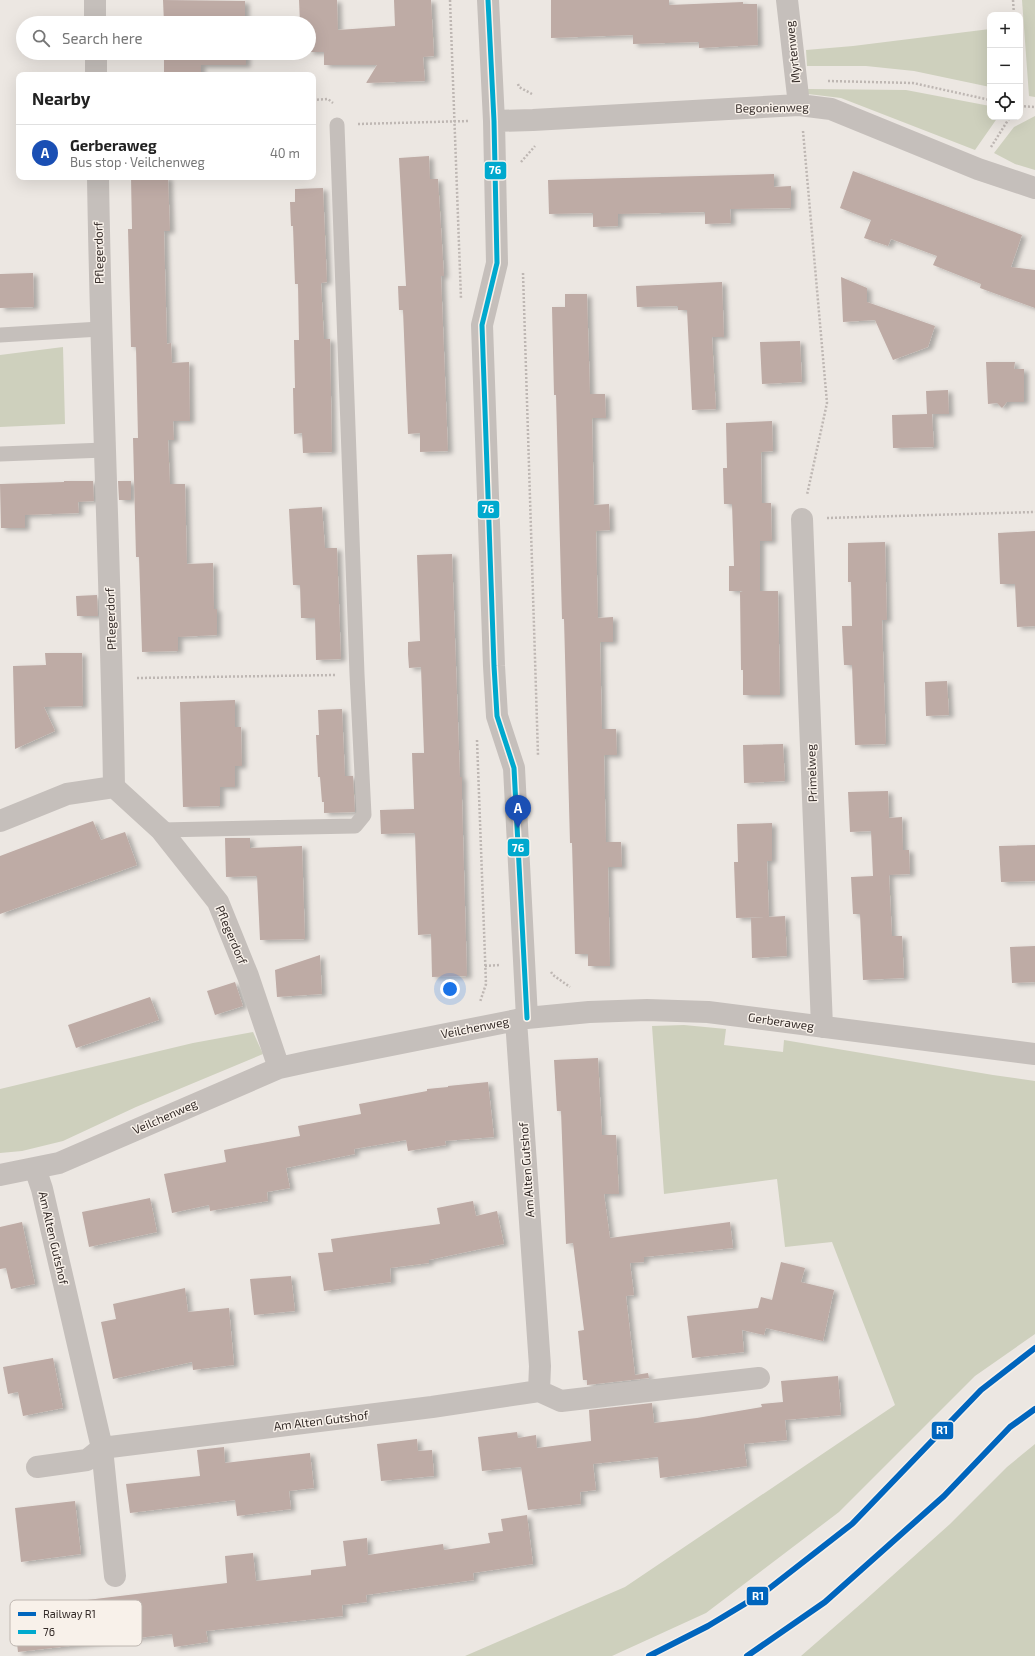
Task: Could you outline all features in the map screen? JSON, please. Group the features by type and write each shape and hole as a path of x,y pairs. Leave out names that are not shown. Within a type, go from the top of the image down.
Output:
{"street":[{"path":"95,0 95,16"},
{"path":"488,0 494,121 497,264 482,326 494,666 497,716 514,768 521,1019"},
{"name":"Myrtenweg","path":"788,0 799,105"},
{"path":"96,60 96,72"},
{"name":"Begonienweg","path":"494,121 799,105 831,109 978,169 1035,188"},
{"name":"Pflegerdorf","path":"98,180 100,329 113,678 114,787 161,830 218,902 248,976 279,1068"},
{"name":"Primelweg","path":"802,519 822,1027"},
{"path":"0,821 67,794 114,787"},
{"name":"Gerberaweg","path":"521,1019 589,1012 647,1010 708,1012 1035,1054"},
{"name":"Veilchenweg","path":"0,1175 59,1163 279,1068 311,1060 521,1019"},
{"name":"Am Alten Gutshof","path":"102,1448 425,1408 539,1391 540,1366 521,1019"},
{"name":"Am Alten Gutshof","path":"35,1168 42,1189 102,1448 115,1576"},
{"path":"539,1391 561,1402 759,1378"},
{"path":"37,1467 87,1460 102,1448"}],"lane":[{"path":"161,830 355,826 364,815 357,674 337,125"},
{"path":"0,335 100,329"},
{"path":"0,454 105,450"}],"path":[{"path":"450,0 461,304"},
{"path":"1014,0 1014,12"},
{"path":"517,82 519,87 532,93 534,146"},
{"path":"799,105 803,134 827,403 802,519 1035,512"},
{"path":"1023,106 1035,107"},
{"path":"337,125 494,121"},
{"path":"521,169 522,161 534,146 539,144"},
{"path":"523,272 538,756"},
{"path":"113,678 357,674"},
{"path":"476,735 486,984 479,1004"},
{"path":"549,969 553,975 568,986 590,990 589,1012"}],"green space":[{"path":"1022,0 1035,0 1035,97 1029,96"},
{"path":"987,29 987,86 914,71 866,66 807,66 806,50 853,46"},
{"path":"808,89 906,90 987,105 987,120 996,120 975,150 841,98 808,94"},
{"path":"1035,116 1035,170 1015,164 994,153 1014,127"},
{"path":"63,347 65,424 0,427 0,355"},
{"path":"684,1025 726,1029 724,1045 783,1052 784,1040 1035,1081 1035,1334 975,1376 839,1512 706,1613 612,1656 465,1656 625,1587 895,1405 832,1242 785,1247 777,1179 664,1194 652,1026"},
{"path":"253,1032 263,1054 136,1107 63,1141 22,1151 0,1153 0,1089 193,1043"},
{"path":"1035,1444 1035,1656 801,1656 950,1524 1007,1467"}],"building":[{"path":"163,0 245,1 245,16 164,16"},
{"path":"299,0 337,0 338,30 395,26 394,0 431,0 434,56 423,57 425,81 366,83 377,65 324,65 324,52 316,52 316,16 300,16"},
{"path":"551,0 669,0 669,5 743,2 743,4 757,4 758,45 699,48 699,42 633,44 633,35 551,38"},
{"path":"164,60 246,60 246,65 201,65 201,72 164,72"},
{"path":"429,156 430,179 438,179 444,276 441,276 448,451 420,452 420,433 408,434 403,310 399,310 398,286 406,286 399,158"},
{"path":"853,171 1022,235 1011,267 1035,270 1035,308 980,288 981,284 933,265 937,256 891,239 888,246 864,238 871,220 840,208"},
{"path":"774,174 774,187 791,186 791,208 730,209 731,223 705,224 705,212 618,214 618,226 593,227 593,213 549,214 548,180"},
{"path":"131,180 168,180 170,231 164,231 167,344 171,343 172,363 189,362 190,421 173,421 174,440 168,440 170,484 185,484 187,564 213,563 214,609 217,609 217,635 178,637 178,651 142,652 139,557 136,557 133,438 138,438 136,347 131,347 128,229 132,229"},
{"path":"323,188 327,282 321,283 324,339 330,339 332,452 303,453 302,433 294,434 294,340 299,340 298,284 295,284 293,226 291,226 290,202 295,202 295,189"},
{"path":"33,273 34,307 0,308 0,274"},
{"path":"841,277 867,288 867,302 935,326 928,347 893,360 875,320 843,322"},
{"path":"722,282 724,337 712,337 716,409 692,410 687,310 678,310 678,306 637,307 636,286"},
{"path":"565,294 587,294 590,394 605,394 606,418 592,418 594,505 609,504 610,530 596,531 598,618 613,617 613,642 600,642 602,729 616,729 617,755 604,755 606,842 621,842 622,867 608,867 610,966 588,966 588,954 575,954 552,307 565,307"},
{"path":"800,341 802,382 762,384 760,342"},
{"path":"986,362 1015,362 1014,369 1024,369 1024,402 1007,402 1002,408 997,403 988,404"},
{"path":"948,390 949,414 932,414 934,447 893,448 892,415 927,414 926,391"},
{"path":"772,421 773,451 761,452 762,503 771,503 772,541 760,541 760,591 778,591 780,695 743,695 743,670 741,670 740,592 743,591 729,591 729,566 734,566 732,504 724,504 723,468 727,468 726,423"},
{"path":"93,481 94,501 78,502 79,513 25,515 25,528 1,528 0,484"},
{"path":"118,481 131,481 131,500 119,500"},
{"path":"322,507 325,548 337,548 341,659 316,660 315,618 301,618 300,585 293,585 289,509"},
{"path":"1035,531 1035,626 1017,627 1015,584 1000,584 998,533"},
{"path":"885,542 887,620 882,620 886,744 855,745 852,665 844,665 842,626 852,626 851,582 848,582 848,543"},
{"path":"452,554 460,777 462,777 467,976 432,977 431,934 418,935 415,833 381,834 380,810 414,809 412,753 424,753 421,667 409,668 408,654 408,642 420,641 417,555"},
{"path":"97,595 98,616 77,616 76,596"},
{"path":"45,653 82,653 83,706 44,707 55,731 15,749 13,666 46,665"},
{"path":"947,681 949,715 926,716 925,682"},
{"path":"235,700 235,727 241,727 242,766 235,766 235,787 220,787 220,806 183,807 180,702"},
{"path":"342,709 345,776 353,776 355,812 324,813 324,802 322,802 320,777 318,777 316,735 319,735 318,710"},
{"path":"783,744 785,781 744,783 743,745"},
{"path":"888,791 889,818 902,817 903,850 909,850 910,874 889,875 892,936 902,936 904,978 863,980 860,914 853,914 851,877 873,876 871,831 850,832 848,792"},
{"path":"93,821 101,840 125,832 137,865 0,914 0,856"},
{"path":"772,823 772,861 767,861 769,917 736,918 734,862 738,862 737,824"},
{"path":"225,838 250,838 250,848 302,846 305,939 260,940 257,876 226,877"},
{"path":"1035,845 1035,881 1001,882 999,846"},
{"path":"785,916 787,956 752,958 751,918"},
{"path":"1035,946 1035,982 1012,983 1010,947"},
{"path":"320,955 322,994 277,997 275,970"},
{"path":"235,982 243,1006 215,1015 207,991"},
{"path":"150,997 159,1020 76,1048 68,1025"},
{"path":"598,1058 602,1135 616,1135 619,1194 604,1194 610,1238 730,1222 733,1248 644,1257 644,1262 630,1263 634,1295 626,1296 635,1375 648,1373 649,1378 587,1385 587,1380 583,1380 578,1331 584,1330 573,1243 566,1244 561,1111 557,1111 554,1060"},
{"path":"488,1082 494,1137 445,1141 446,1145 408,1151 406,1140 354,1149 355,1154 286,1168 290,1188 267,1192 268,1201 210,1211 209,1205 172,1213 164,1174 226,1162 224,1150 300,1136 298,1126 361,1114 359,1104 427,1091 427,1089"},
{"path":"150,1198 157,1232 89,1247 82,1212"},
{"path":"473,1201 476,1216 497,1211 504,1244 429,1260 429,1263 390,1268 391,1282 324,1291 318,1253 333,1252 331,1239 440,1224 437,1208"},
{"path":"22,1222 35,1284 11,1289 6,1268 0,1269 0,1227"},
{"path":"781,1262 805,1268 801,1282 834,1290 823,1341 766,1328 764,1335 742,1330 744,1352 692,1358 687,1316 758,1308 761,1297 772,1300"},
{"path":"291,1276 295,1311 254,1315 250,1279"},
{"path":"185,1288 188,1312 229,1308 234,1365 193,1370 192,1362 113,1379 101,1322 116,1319 113,1304"},
{"path":"53,1358 63,1408 23,1416 18,1392 8,1394 3,1367"},
{"path":"838,1376 841,1415 785,1420 787,1440 744,1444 747,1466 660,1478 658,1457 593,1464 596,1490 580,1492 581,1504 528,1510 521,1467 482,1471 478,1437 517,1432 518,1438 536,1435 537,1448 591,1441 589,1410 652,1403 654,1423 697,1418 762,1407 761,1404 783,1402 781,1381"},
{"path":"417,1439 418,1451 432,1450 434,1476 381,1481 377,1444"},
{"path":"224,1447 225,1463 310,1453 314,1488 289,1491 291,1509 237,1516 235,1500 130,1513 126,1484 200,1476 197,1450"},
{"path":"75,1501 81,1554 21,1562 15,1508"},
{"path":"527,1515 533,1564 473,1573 474,1580 366,1595 367,1602 342,1605 343,1616 206,1631 208,1642 174,1647 172,1634 142,1638 142,1600 87,1600 227,1583 225,1556 253,1553 256,1581 311,1575 311,1570 346,1566 343,1541 367,1538 368,1555 443,1544 444,1550 490,1543 488,1533 503,1531 501,1519"},
{"path":"17,1646 69,1646 18,1652"}],"rail line":[{"name":"R1","path":"649,1656 708,1626 766,1591 852,1524 981,1390 1035,1348"},
{"name":"R1","path":"747,1656 825,1602 944,1496 1010,1427 1035,1409"}],"transit line":[{"name":"76","path":"488,0 494,121 497,263 482,325 494,666 497,716 514,768 527,1018"}],"place":[{"name":"Gerberaweg","path":"518,828"}]}
